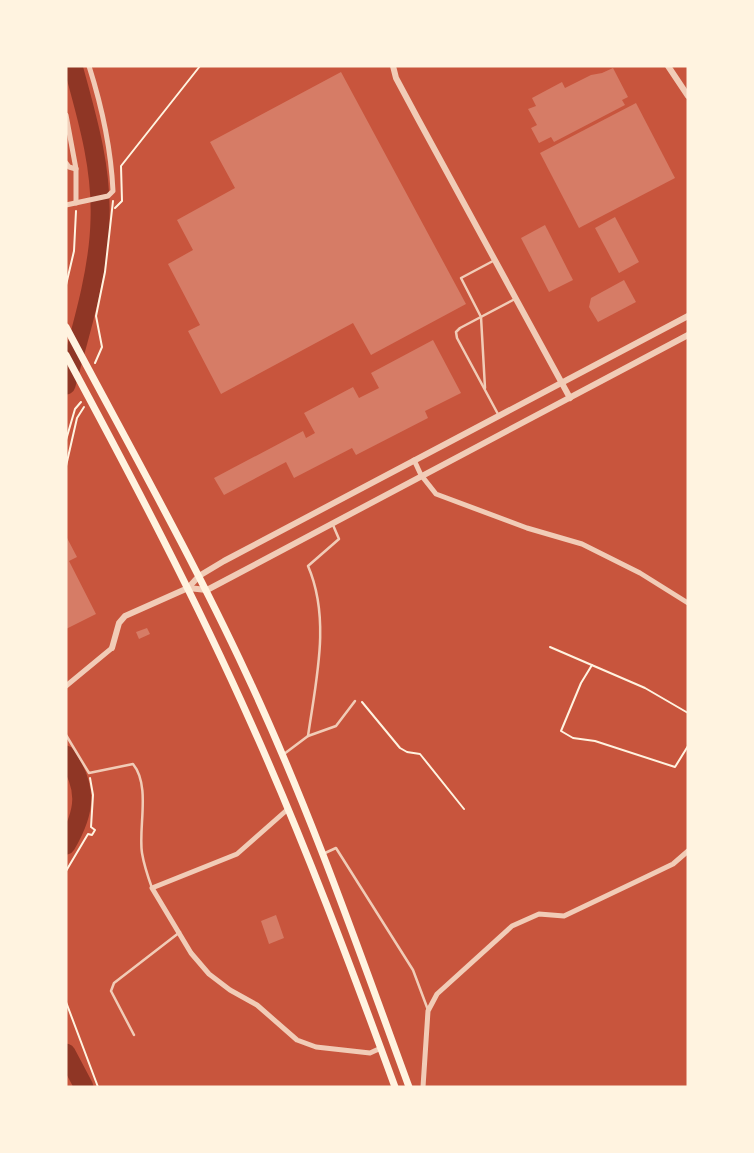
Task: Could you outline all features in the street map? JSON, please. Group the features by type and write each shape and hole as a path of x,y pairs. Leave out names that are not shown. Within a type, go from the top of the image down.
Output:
{"main road":[{"path":"66,327 207,590 282,754 323,854 408,1087"},
{"path":"66,355 188,588 288,809 395,1087"}],"street":[{"path":"66,205 108,196 114,192 109,148 89,66"},
{"path":"393,66 396,78 413,111 570,398"},
{"path":"668,66 688,96"},
{"path":"66,115 76,169 78,202"},
{"path":"66,164 76,169"},
{"path":"66,686 112,648 121,619 188,588 199,576 688,316"},
{"path":"188,588 207,590 688,335"},
{"path":"414,460 421,475 436,494 527,528 575,541 640,573 688,603"},
{"path":"288,809 236,854 152,888 191,953 209,974 230,990 257,1005 297,1040 316,1047 370,1053 381,1048"},
{"path":"422,1087 428,1011 437,994 512,926 539,914 564,916 664,868 688,851"}],"lane":[{"path":"485,389 481,317 461,278 495,260"},
{"path":"499,416 457,338 456,332 516,298"},
{"path":"308,736 321,642 316,585 308,566 339,539 332,524"},
{"path":"282,754 292,750 308,736 336,726 355,701"},
{"path":"66,735 89,773 133,764 138,770 144,810 142,854 152,888"},
{"path":"323,854 336,848 413,970 428,1011"},
{"path":"134,1035 111,991 114,983 180,932"}],"path":[{"path":"114,209 122,201 121,166 200,66"},
{"path":"90,371 99,357 102,347 96,316 114,209 114,192"},
{"path":"66,284 74,251 78,202"},
{"path":"66,440 75,409 88,395"},
{"path":"66,466 77,418 84,407"},
{"path":"550,647 645,688 688,713"},
{"path":"592,665 581,683 561,731 573,738 595,741 675,767 688,746"},
{"path":"355,701 361,701 400,748 407,752 420,754 464,809"},
{"path":"66,871 88,834 92,835 95,830 91,827 92,795 89,773"},
{"path":"66,1002 98,1087"}],"building":[{"path":"613,68 628,97 622,100 625,105 554,142 551,137 539,143 531,128 537,125 528,109 536,106 532,98 562,82 565,88 591,75"},
{"path":"341,72 466,304 371,355 353,323 221,394 188,331 200,325 168,264 193,250 177,220 235,188 210,142"},
{"path":"636,103 675,178 579,228 540,153"},
{"path":"615,217 639,262 619,273 595,228"},
{"path":"545,225 573,280 549,292 521,238"},
{"path":"624,280 636,302 598,322 589,307 591,298"},
{"path":"433,340 461,393 425,411 428,418 356,455 352,448 294,478 286,462 224,495 214,478 303,431 306,438 315,433 304,413 353,387 359,398 379,388 371,373"},
{"path":"66,536 77,557 69,561 96,614 66,629"},
{"path":"147,628 150,634 139,639 136,632"},
{"path":"276,915 284,938 269,944 261,921"}],"waterway":[{"path":"66,385 83,324 92,282 99,240 100,220 99,181 96,161 73,66"},
{"path":"66,755 78,778 82,800 78,821 66,845"},
{"path":"66,1053 84,1087"}]}
